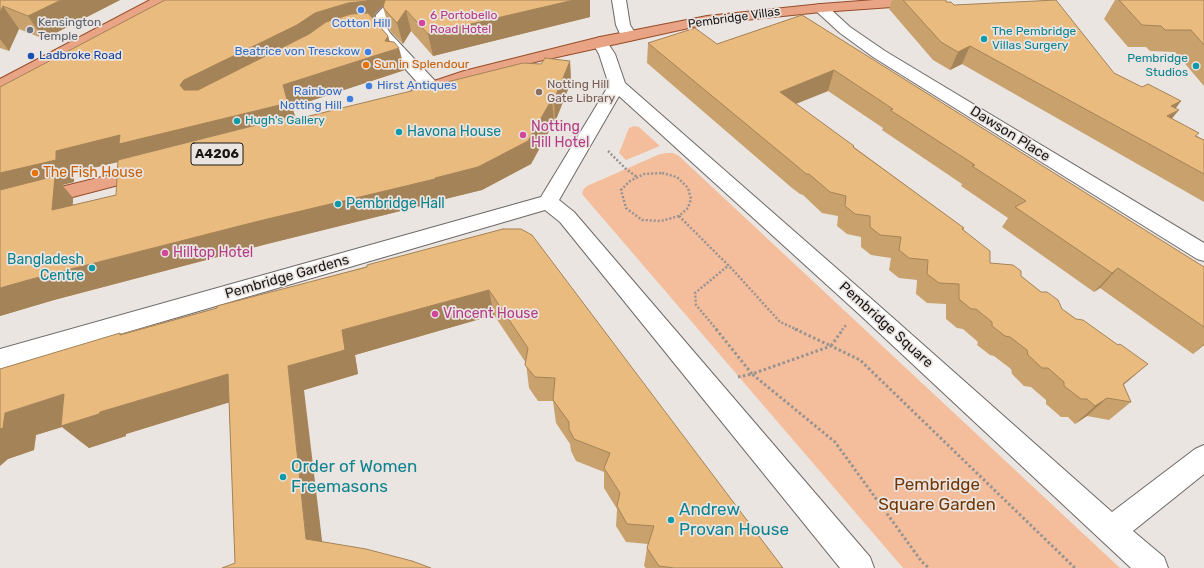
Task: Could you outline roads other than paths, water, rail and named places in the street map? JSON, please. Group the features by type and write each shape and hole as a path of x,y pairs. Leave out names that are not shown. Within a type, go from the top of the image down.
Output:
{"main road":[{"path":"0,86 161,0"},
{"name":"Pembridge Villas","path":"600,42 707,20 821,8 925,0"},
{"path":"401,99 470,74 600,42"},
{"path":"0,209 165,167"}],"street":[{"path":"398,0 372,28 383,35 431,88"},
{"path":"619,0 623,25 629,36"},
{"name":"Dawson Place","path":"821,8 845,30 880,54 1204,253"},
{"path":"600,42 607,54 617,85 548,202 567,217 859,568"},
{"name":"Pembridge Square","path":"617,85 873,313 1153,568"},
{"name":"Pembridge Gardens","path":"0,359 548,202"},
{"path":"1111,530 1204,458"}],"place":[{"name":"Cotton Hill","path":"361,10"},
{"name":"6 Portobello Road Hotel","path":"422,23"},
{"name":"Kensington Temple","path":"30,30"},
{"name":"The Pembridge Villas Surgery","path":"984,39"},
{"name":"Beatrice von Tresckow","path":"368,52"},
{"name":"Ladbroke Road","path":"31,56"},
{"name":"Sun in Splendour","path":"366,65"},
{"name":"Pembridge Studios","path":"1196,66"},
{"name":"Hirst Antiques","path":"369,86"},
{"name":"Notting Hill Gate Library","path":"539,92"},
{"name":"Rainbow Notting Hill","path":"350,99"},
{"name":"Hugh's Gallery","path":"237,121"},
{"name":"Havona House","path":"399,132"},
{"name":"Notting Hill Hotel","path":"523,135"},
{"name":"The Fish House","path":"35,173"},
{"name":"Pembridge Hall","path":"338,204"},
{"name":"Hilltop Hotel","path":"165,253"},
{"name":"Bangladesh Centre","path":"92,268"},
{"name":"Vincent House","path":"435,314"},
{"name":"Order of Women Freemasons","path":"283,477"},
{"name":"Andrew Provan House","path":"671,520"}],"park label":[{"name":"Pembridge Square Garden","path":"937,495"}]}
